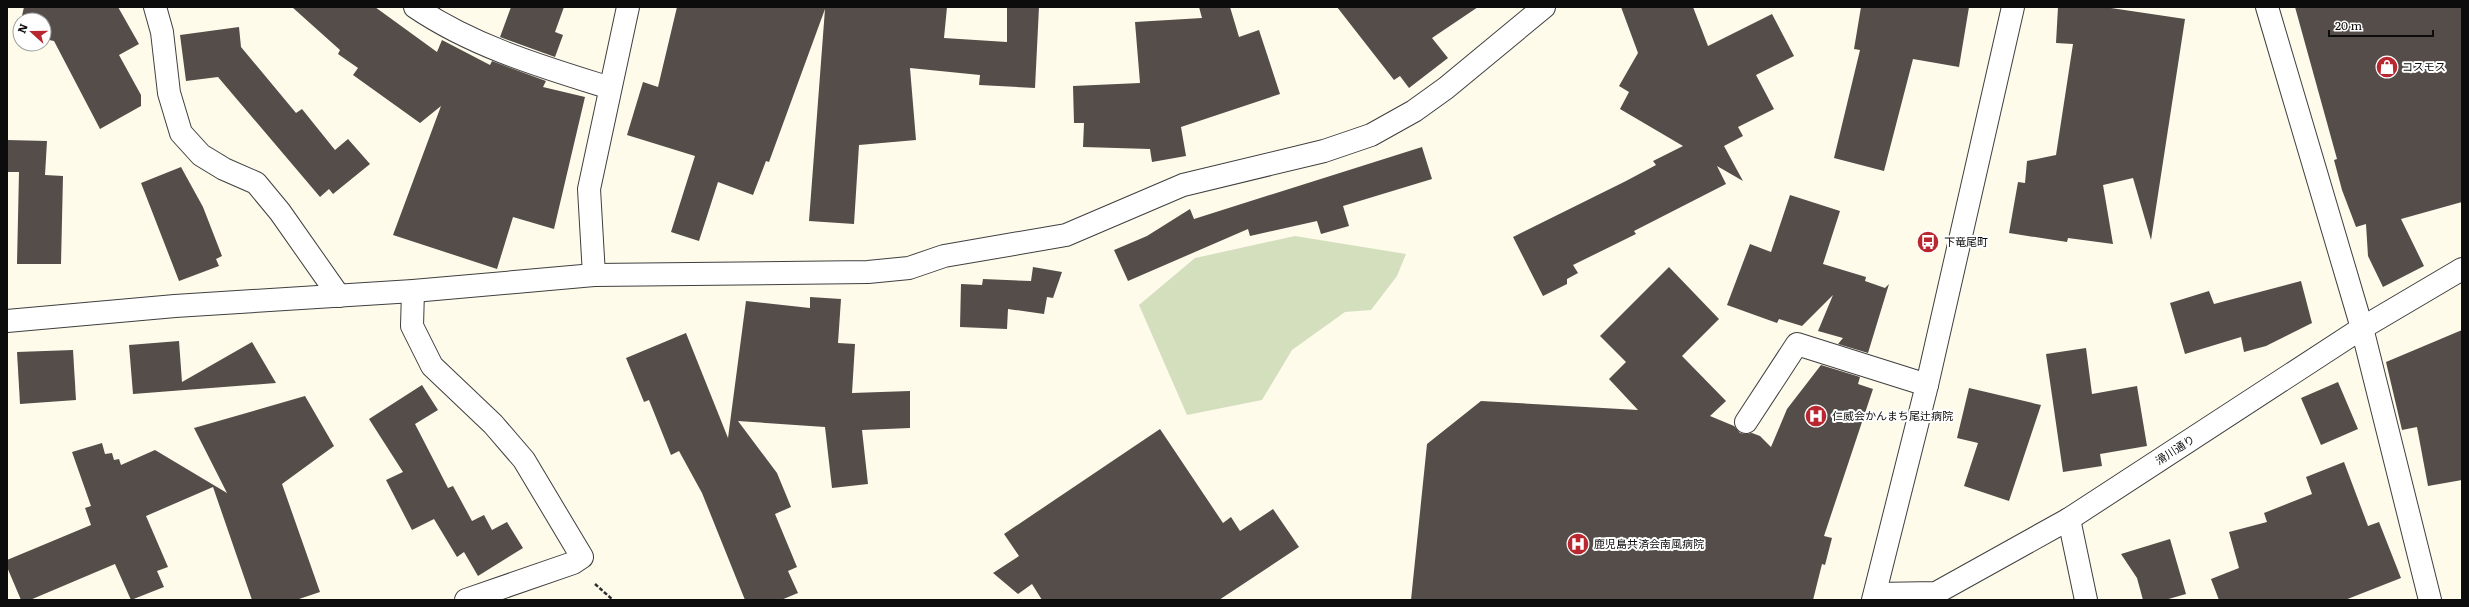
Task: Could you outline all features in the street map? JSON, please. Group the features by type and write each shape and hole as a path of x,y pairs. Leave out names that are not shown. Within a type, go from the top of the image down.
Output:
{"street":[{"path":"155,7 162,32 169,93 181,133 201,155 224,169 256,182 280,212 339,296"},
{"path":"415,7 445,27 498,51 610,88"},
{"path":"594,275 589,189 628,7"},
{"path":"7,321 176,306 413,291 594,275 868,272 908,268 944,256 1066,236 1183,185 1324,151 1371,135 1414,111 1446,88 1544,7"},
{"path":"1875,597 1927,385 2013,7"},
{"path":"2267,7 2362,328 2430,600"},
{"name":"滑川通り","path":"1875,597 1936,593 2069,519 2362,328 2462,269"},
{"path":"413,291 412,326 432,366 493,424 524,460 582,557 573,563 466,600"},
{"path":"1746,422 1797,344 1927,385"},
{"path":"2069,519 2086,600"}],"green space":[{"path":"1295,236 1406,254 1397,276 1371,310 1345,312 1292,350 1262,400 1187,415 1139,305 1195,258"}],"building":[{"path":"24,7 118,7 139,44 119,55 141,95 141,106 100,129 54,41 52,41 52,12 23,12"},
{"path":"292,7 375,7 437,52 442,40 490,65 492,61 546,81 543,87 585,97 554,229 513,217 497,269 393,235 441,106 420,123 353,75 358,68 338,54 340,50"},
{"path":"511,7 564,7 555,32 563,35 555,57 500,37"},
{"path":"677,7 947,7 944,38 1007,42 1007,7 1039,7 1035,88 979,85 980,75 910,68 916,140 859,145 854,224 809,221 825,9 769,162 766,161 753,195 718,182 699,241 671,232 695,156 627,135 643,82 658,87"},
{"path":"1199,7 1230,7 1239,37 1259,30 1280,94 1181,127 1186,156 1152,162 1150,149 1083,147 1084,123 1074,123 1073,86 1140,83 1135,22 1202,18"},
{"path":"1337,7 1478,7 1432,38 1448,58 1409,88 1400,76 1394,80"},
{"path":"1621,7 1693,7 1708,46 1772,14 1794,56 1756,75 1774,109 1738,127 1743,136 1724,146 1743,181 1717,166 1726,184 1634,231 1636,234 1573,265 1578,273 1567,279 1567,284 1543,296 1513,237 1656,165 1653,161 1683,146 1620,109 1629,92 1619,86 1638,53"},
{"path":"1861,7 1969,7 1959,67 1913,59 1884,171 1834,158 1860,50 1854,49"},
{"path":"2058,7 2111,8 2185,19 2151,240 2133,178 2103,185 2113,244 2068,238 2067,242 2009,233 2018,182 2025,183 2027,161 2056,155 2073,44 2056,43"},
{"name":"コスモス","path":"2295,7 2462,7 2462,202 2401,219 2424,266 2383,287 2368,256 2366,224 2356,227 2342,190 2334,160 2337,159"},
{"path":"239,27 241,47 296,113 302,109 335,150 348,139 370,164 333,194 329,189 320,197 218,77 186,81 180,35"},
{"path":"7,140 47,141 45,175 63,176 61,264 17,264 19,172 7,172"},
{"path":"1422,147 1432,179 1343,206 1349,226 1321,234 1317,221 1250,236 1248,229 1128,281 1114,250 1147,236 1190,209 1194,219"},
{"path":"181,167 203,207 222,256 216,259 219,266 179,281 141,183"},
{"path":"1790,195 1840,211 1823,264 1866,277 1865,281 1885,288 1889,284 1868,353 1838,344 1843,338 1818,331 1833,295 1802,326 1779,319 1777,323 1727,305 1750,244 1771,252"},
{"path":"1033,267 1062,272 1053,298 1047,297 1044,314 1008,309 1007,329 960,327 961,284 982,285 983,279 1031,281"},
{"path":"1669,267 1719,319 1682,356 1726,401 1710,416 1734,426 1740,433 1752,433 1760,436 1771,447 1787,409 1821,365 1860,377 1858,384 1873,389 1824,536 1832,538 1825,565 1822,564 1813,600 1411,600 1427,444 1481,401 1638,410 1609,379 1626,362 1600,336"},
{"path":"2301,281 2312,323 2266,346 2244,352 2241,337 2185,354 2170,303 2209,291 2214,304"},
{"path":"810,297 841,299 838,343 855,344 852,393 910,391 910,428 862,430 868,484 832,488 825,427 738,421 777,473 791,507 775,514 797,567 788,571 798,593 781,600 745,600 702,493 679,451 671,455 649,400 644,402 626,358 686,333 728,438 746,301 810,308"},
{"path":"2462,330 2462,480 2428,486 2417,427 2402,430 2386,362"},
{"path":"179,341 182,382 252,342 276,383 133,394 129,345"},
{"path":"2086,348 2092,394 2137,386 2147,446 2100,454 2102,466 2063,472 2046,354"},
{"path":"73,350 76,400 20,404 17,352"},
{"path":"2338,382 2358,429 2321,445 2301,398"},
{"path":"422,385 438,410 415,424 448,488 453,486 472,521 484,515 492,530 507,522 523,548 478,576 464,552 457,557 434,519 412,530 386,480 403,472 369,419"},
{"path":"1969,388 2041,405 2009,501 1964,486 1978,443 1957,438"},
{"path":"305,396 334,446 282,484 320,592 296,600 252,600 213,487 146,516 168,567 157,571 164,587 131,600 115,564 30,600 21,600 7,567 7,560 91,525 85,508 91,506 72,452 102,443 105,454 112,453 114,460 119,459 121,465 155,450 227,493 194,428"},
{"path":"1160,429 1223,523 1231,517 1240,531 1273,509 1299,547 1219,600 1042,600 1032,584 1018,594 993,573 1019,556 1004,534"},
{"path":"2344,462 2368,526 2379,522 2401,578 2345,600 2219,600 2211,579 2239,568 2229,532 2267,522 2264,513 2312,494 2306,477"},
{"path":"2170,539 2186,594 2165,600 2143,600 2137,578 2121,554"}],"place":[{"name":"コスモス","path":"2387,67"},
{"name":"下竜尾町","path":"1928,242"},
{"name":"仁威会かんまち尾辻病院","path":"1816,416"},
{"name":"鹿児島共済会南風病院","path":"1578,544"}]}
